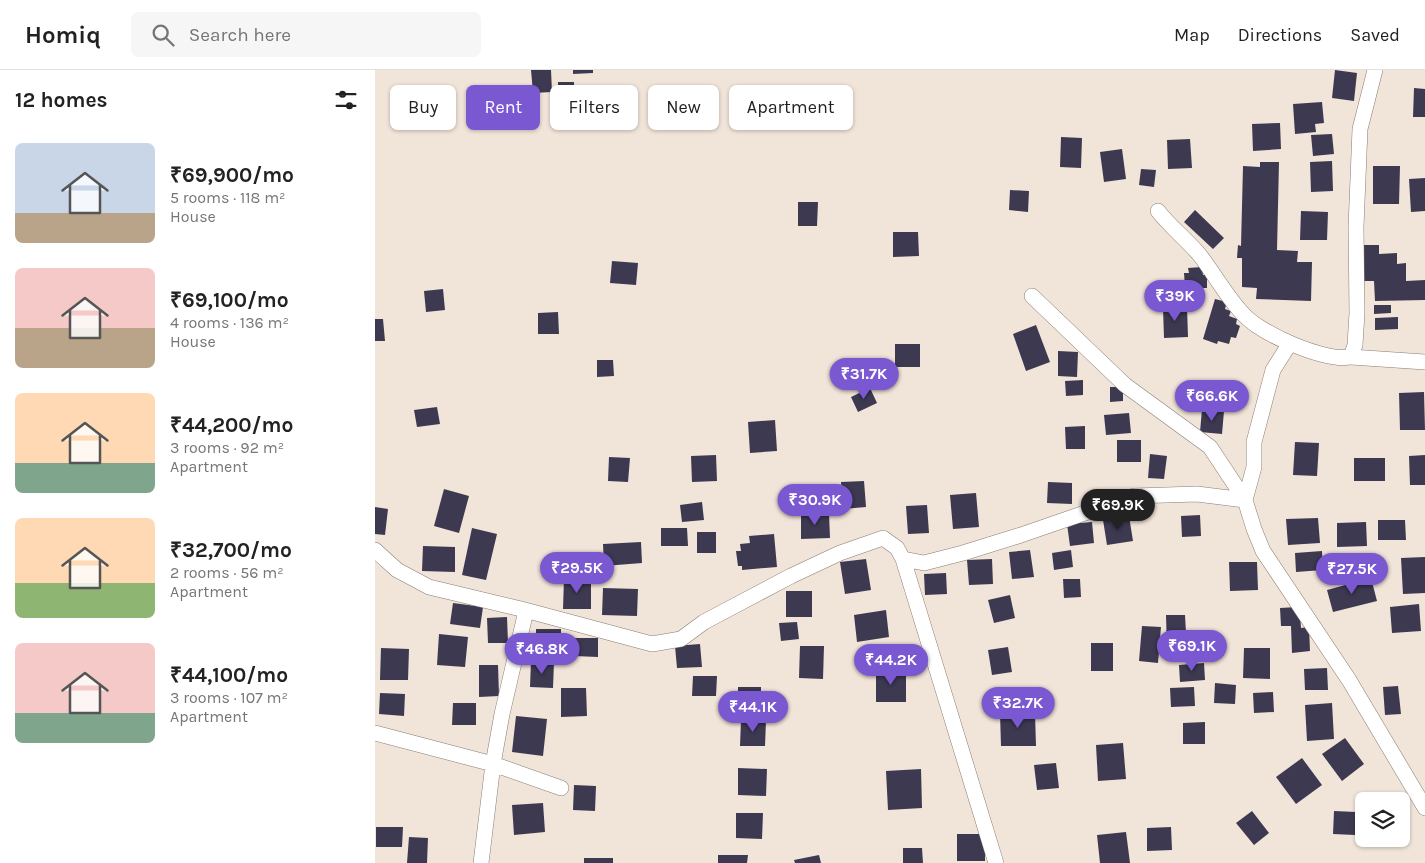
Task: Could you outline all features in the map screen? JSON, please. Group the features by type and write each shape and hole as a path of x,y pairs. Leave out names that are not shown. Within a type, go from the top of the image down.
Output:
{"street":[{"path":"1351,357 1355,345 1357,313 1356,227 1360,129 1375,70"},
{"path":"1157,211 1201,258 1244,316 1271,335 1326,356 1343,359 1351,357 1425,362"},
{"path":"1032,296 1125,385 1210,447 1245,500 1263,551 1349,680 1425,808"},
{"path":"1245,500 1253,467 1254,442 1273,370 1291,343"},
{"path":"903,559 924,563 963,553 1134,496 1197,494 1245,500"},
{"path":"375,550 397,570 429,588 653,644 681,639 703,622 791,576 840,553 883,538 897,548 903,559 995,863"},
{"path":"481,863 493,764 502,714 526,611"},
{"path":"375,733 493,764 561,788"}],"building":[{"path":"531,70 551,70 550,92 540,93 540,85 532,85"},
{"path":"573,70 593,70 593,73 573,74"},
{"path":"1335,70 1357,73 1354,101 1332,98"},
{"path":"558,82 574,82 574,85 558,85"},
{"path":"1414,88 1425,89 1425,117 1413,117"},
{"path":"1322,102 1324,123 1315,124 1316,132 1295,134 1293,104"},
{"path":"1280,123 1281,149 1253,151 1252,124"},
{"path":"1332,134 1334,154 1313,156 1311,135"},
{"path":"1061,137 1082,138 1081,168 1060,167"},
{"path":"1190,139 1192,168 1168,169 1167,140"},
{"path":"1122,149 1126,179 1104,182 1100,152"},
{"path":"1332,161 1333,191 1311,192 1310,162"},
{"path":"1260,162 1279,162 1277,250 1298,251 1297,262 1312,262 1311,301 1256,299 1257,288 1242,287 1242,258 1237,258 1238,245 1241,246 1243,166 1260,167"},
{"path":"1373,166 1400,166 1399,204 1373,204"},
{"path":"1141,169 1156,170 1154,187 1139,185"},
{"path":"1425,178 1425,211 1411,212 1409,179"},
{"path":"1010,190 1029,191 1028,212 1009,210"},
{"path":"798,202 818,202 817,226 798,226"},
{"path":"1195,210 1224,238 1213,249 1184,222"},
{"path":"1301,211 1328,212 1327,240 1300,240"},
{"path":"893,232 918,232 919,256 893,257"},
{"path":"1363,245 1379,245 1379,254 1397,253 1397,264 1406,263 1406,281 1425,280 1425,300 1375,301 1374,281 1364,281"},
{"path":"612,261 638,263 636,285 610,283"},
{"path":"1202,267 1203,275 1207,275 1207,288 1203,288 1204,295 1190,296 1190,287 1185,287 1184,273 1189,273 1188,268"},
{"path":"443,289 445,310 426,312 424,291"},
{"path":"1215,299 1227,302 1225,309 1231,311 1229,316 1237,319 1236,324 1240,326 1236,338 1231,337 1229,344 1218,341 1217,344 1203,339"},
{"path":"1374,305 1391,305 1391,313 1374,314"},
{"path":"1187,307 1188,337 1164,338 1163,308"},
{"path":"558,312 559,334 538,334 538,313"},
{"path":"1398,317 1398,329 1375,330 1375,318"},
{"path":"375,319 383,319 385,341 375,341"},
{"path":"1036,325 1050,362 1026,371 1013,334"},
{"path":"895,344 920,344 920,367 895,367"},
{"path":"1058,351 1078,352 1077,377 1058,376"},
{"path":"597,360 613,360 614,376 597,377"},
{"path":"1083,380 1083,395 1066,396 1065,381"},
{"path":"1110,387 1123,387 1123,401 1110,402"},
{"path":"870,388 877,403 858,412 851,397"},
{"path":"1424,392 1425,430 1400,430 1399,393"},
{"path":"437,407 440,424 417,427 414,410"},
{"path":"1202,409 1224,411 1222,434 1200,432"},
{"path":"1129,413 1131,433 1106,435 1104,415"},
{"path":"775,420 777,451 750,453 748,422"},
{"path":"1085,426 1085,449 1066,449 1065,427"},
{"path":"1117,440 1141,440 1141,462 1117,462"},
{"path":"1295,442 1319,443 1317,476 1293,475"},
{"path":"1150,454 1167,456 1164,479 1148,478"},
{"path":"716,455 717,481 692,482 691,456"},
{"path":"1425,455 1425,485 1410,485 1409,456"},
{"path":"609,457 630,458 628,482 608,481"},
{"path":"1354,458 1385,458 1385,481 1354,481"},
{"path":"864,481 866,507 843,509 841,482"},
{"path":"1048,482 1072,483 1072,504 1047,503"},
{"path":"444,489 469,496 459,533 434,526"},
{"path":"976,493 979,527 953,529 950,495"},
{"path":"702,502 704,520 682,522 680,505"},
{"path":"927,505 929,533 908,534 906,506"},
{"path":"375,507 388,509 385,535 375,534"},
{"path":"829,513 830,538 801,539 801,514"},
{"path":"1200,515 1201,536 1182,537 1181,516"},
{"path":"1129,516 1133,541 1107,545 1103,520"},
{"path":"1318,518 1320,543 1288,545 1286,519"},
{"path":"1378,520 1405,520 1406,540 1378,540"},
{"path":"1092,522 1094,543 1070,546 1067,524"},
{"path":"1366,522 1367,546 1337,547 1337,523"},
{"path":"472,528 497,534 486,580 462,575"},
{"path":"661,528 687,528 688,546 661,546"},
{"path":"697,532 716,532 716,553 697,553"},
{"path":"774,534 777,567 742,570 742,566 738,566 736,551 741,551 740,544 750,543 749,536"},
{"path":"641,542 642,563 604,566 603,544"},
{"path":"423,546 455,547 455,572 422,571"},
{"path":"1030,550 1034,577 1012,579 1009,552"},
{"path":"1071,550 1073,567 1054,570 1052,553"},
{"path":"1322,551 1323,570 1296,572 1295,553"},
{"path":"1425,557 1425,593 1403,594 1401,558"},
{"path":"866,559 871,590 845,594 840,562"},
{"path":"992,559 993,584 969,585 967,560"},
{"path":"1229,562 1257,562 1258,590 1230,591"},
{"path":"946,573 947,594 925,595 924,574"},
{"path":"564,578 591,579 591,609 563,609"},
{"path":"1371,578 1377,601 1333,612 1327,590"},
{"path":"1063,579 1080,579 1081,597 1064,598"},
{"path":"603,588 638,589 637,616 602,615"},
{"path":"786,591 812,591 812,617 786,617"},
{"path":"1010,595 1015,618 994,623 988,600"},
{"path":"453,603 483,607 480,628 450,624"},
{"path":"1419,604 1421,631 1392,633 1390,607"},
{"path":"1297,607 1300,614 1301,628 1309,627 1310,651 1292,653 1291,626 1281,626 1280,608"},
{"path":"886,610 889,637 857,642 854,615"},
{"path":"1166,615 1185,615 1187,651 1167,651"},
{"path":"507,617 508,643 488,643 487,618"},
{"path":"797,622 799,639 781,641 779,623"},
{"path":"1142,626 1161,627 1158,663 1139,661"},
{"path":"536,629 561,629 561,653 536,653"},
{"path":"439,634 468,637 465,667 437,665"},
{"path":"574,638 598,638 598,657 574,656"},
{"path":"1091,643 1113,643 1113,671 1091,671"},
{"path":"700,644 702,667 677,668 675,646"},
{"path":"800,646 824,646 823,679 799,678"},
{"path":"1008,647 1012,672 992,675 988,650"},
{"path":"381,648 409,649 408,680 380,680"},
{"path":"1244,648 1270,648 1270,679 1243,678"},
{"path":"531,661 554,662 553,688 530,687"},
{"path":"1204,663 1205,680 1180,682 1179,665"},
{"path":"479,665 498,665 499,696 479,697"},
{"path":"1327,668 1328,690 1305,690 1304,669"},
{"path":"876,669 906,669 906,702 876,702"},
{"path":"693,676 717,676 716,696 692,696"},
{"path":"1215,683 1236,685 1235,704 1214,703"},
{"path":"1398,686 1401,714 1385,715 1383,687"},
{"path":"738,687 761,687 761,713 738,713"},
{"path":"1194,687 1195,706 1171,707 1170,688"},
{"path":"561,688 586,688 587,716 561,717"},
{"path":"1273,692 1274,712 1254,713 1253,693"},
{"path":"380,693 405,694 404,716 379,714"},
{"path":"453,703 476,703 476,725 452,725"},
{"path":"1332,703 1334,739 1307,741 1305,705"},
{"path":"1000,713 1035,713 1036,746 1001,746"},
{"path":"516,716 547,719 543,756 512,752"},
{"path":"741,720 766,721 765,746 740,746"},
{"path":"1205,722 1205,744 1183,744 1183,723"},
{"path":"1345,738 1364,764 1342,781 1322,754"},
{"path":"1123,743 1126,779 1098,781 1096,745"},
{"path":"1302,758 1322,785 1296,804 1276,777"},
{"path":"1056,763 1059,788 1037,790 1034,765"},
{"path":"738,768 767,769 766,796 738,795"},
{"path":"921,769 922,808 888,810 886,771"},
{"path":"574,785 596,786 595,811 573,810"},
{"path":"543,803 545,832 514,835 512,805"},
{"path":"1252,811 1269,833 1254,845 1236,823"},
{"path":"1334,811 1355,812 1355,835 1333,834"},
{"path":"736,813 763,813 762,839 736,838"},
{"path":"376,827 403,827 402,847 376,847"},
{"path":"1171,827 1172,850 1147,851 1147,828"},
{"path":"1126,832 1130,863 1100,863 1097,835"},
{"path":"957,834 985,834 985,861 957,861"},
{"path":"409,837 428,838 427,863 407,863"},
{"path":"903,848 922,848 923,863 903,863"},
{"path":"718,855 748,855 747,863 718,863"},
{"path":"819,855 821,863 795,863 794,860"},
{"path":"584,858 613,858 613,863 584,863"}]}
